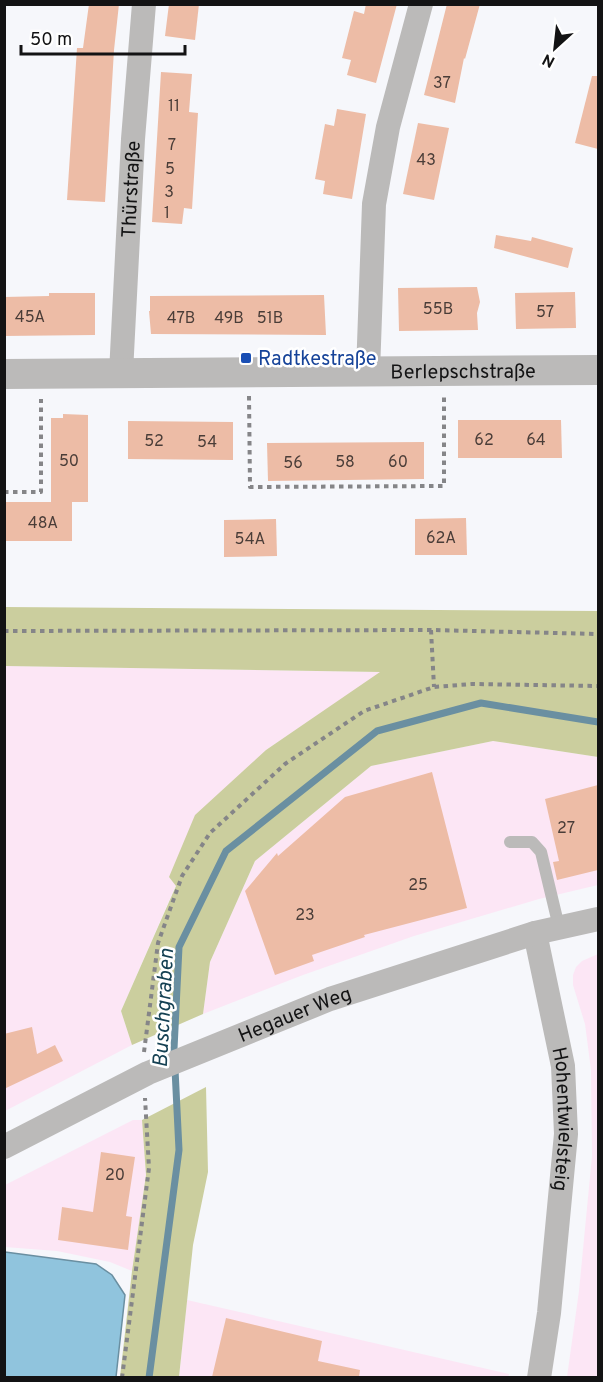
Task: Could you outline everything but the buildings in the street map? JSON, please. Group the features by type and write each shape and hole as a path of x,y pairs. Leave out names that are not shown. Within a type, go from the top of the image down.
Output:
{"street":[{"name":"Thürstraße","path":"121,373 133,139 144,4"},
{"path":"368,372 374,204 388,127 421,4"},
{"name":"Berlepschstraße","path":"4,374 598,370"},
{"name":"Hegauer Weg","path":"4,1148 146,1074 195,1052 330,999 535,933 598,919"},
{"name":"Hohentwielsteig","path":"535,933 563,1066 567,1134 549,1313 539,1377"}],"lane":[{"path":"510,842 531,842 541,852 559,927"}],"path":[{"path":"249,391 250,487 444,486 444,390"},
{"path":"4,492 41,492 40,393"},
{"path":"4,632 432,630 598,634"},
{"path":"432,630 434,687"},
{"path":"122,1377 149,1168 144,1039 159,943 182,876 210,833 285,764 364,711 434,687 472,684 598,686"}],"shaded area":[{"path":"5,666 382,672 266,750 169,877 176,885 121,1011 132,1045 5,1111"},
{"path":"493,741 598,757 598,885 539,899 414,936 303,975 203,1014 210,962 255,861 371,766"},
{"path":"598,954 598,1377 567,1377 579,1291 592,1156 591,1070 585,1024 573,985 573,975 576,967 582,961"},
{"path":"133,1120 142,1120 146,1175 132,1271 110,1262 57,1251 5,1247 5,1185"},
{"path":"187,1300 509,1374 508,1378 179,1378"}],"green space":[{"path":"5,607 598,611 598,757 493,741 371,766 255,861 210,962 203,1014 132,1045 121,1011 176,886 169,877 195,815 266,750 380,672 5,666"},
{"path":"206,1087 208,1172 193,1245 179,1377 120,1377 146,1175 142,1120"}],"water":[{"path":"5,1252 96,1264 112,1275 125,1295 116,1377 5,1377"}],"waterway":[{"name":"Buschgraben","path":"149,1378 179,1150 174,1049 179,947 226,851 377,731 481,703 598,722"}],"place":[{"name":"Radtkestraße","path":"246,358"}]}
